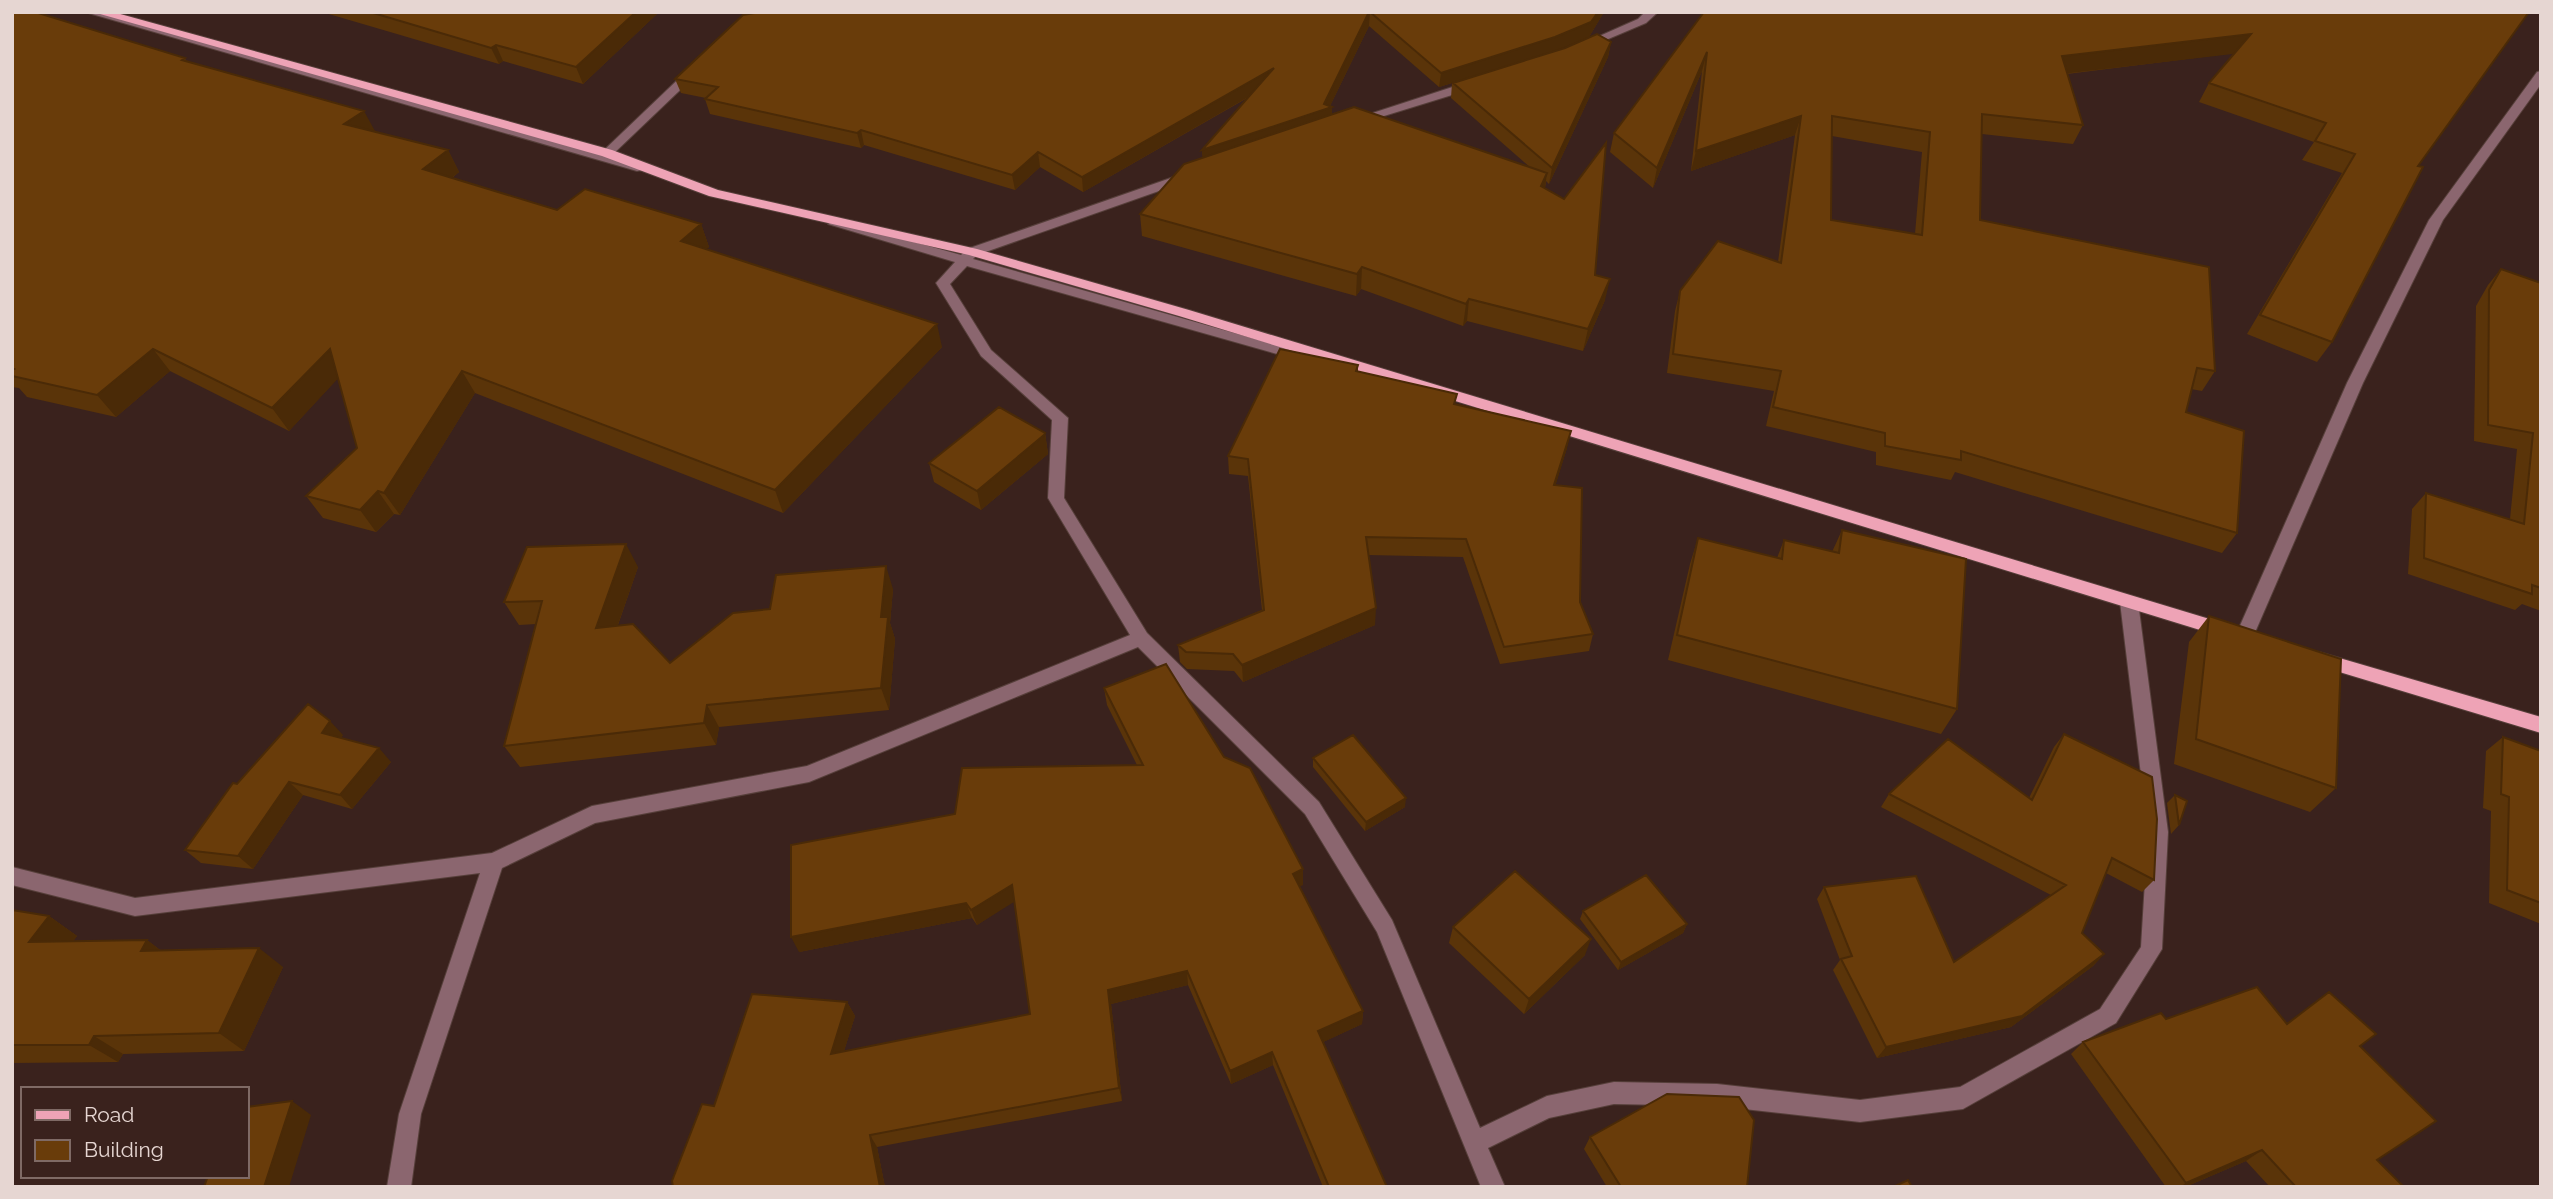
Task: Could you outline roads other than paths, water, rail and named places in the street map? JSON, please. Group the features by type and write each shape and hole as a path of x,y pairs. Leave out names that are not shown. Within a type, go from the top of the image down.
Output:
{"main road":[{"path":"100,12 607,153 714,193 972,253 1184,313 2251,639"},
{"path":"2309,656 2541,726"}],"street":[{"path":"91,12 1634,450"},
{"path":"1570,52 1642,21 1652,12"},
{"path":"607,153 705,61"},
{"path":"2251,639 2355,383 2436,220 2541,75"},
{"path":"1339,126 1482,82"},
{"path":"1198,172 972,253 943,283 986,353 1060,418 1056,498 1141,638 1312,808 1385,927 1493,1187"},
{"path":"1474,1143 1547,1107 1614,1093 1717,1095 1860,1111 1963,1098 2108,1016 2151,949 2158,832 2129,602"},
{"path":"12,876 135,907 494,862 592,815 808,774 1141,638"},
{"path":"399,1187 410,1114 494,862"}]}
